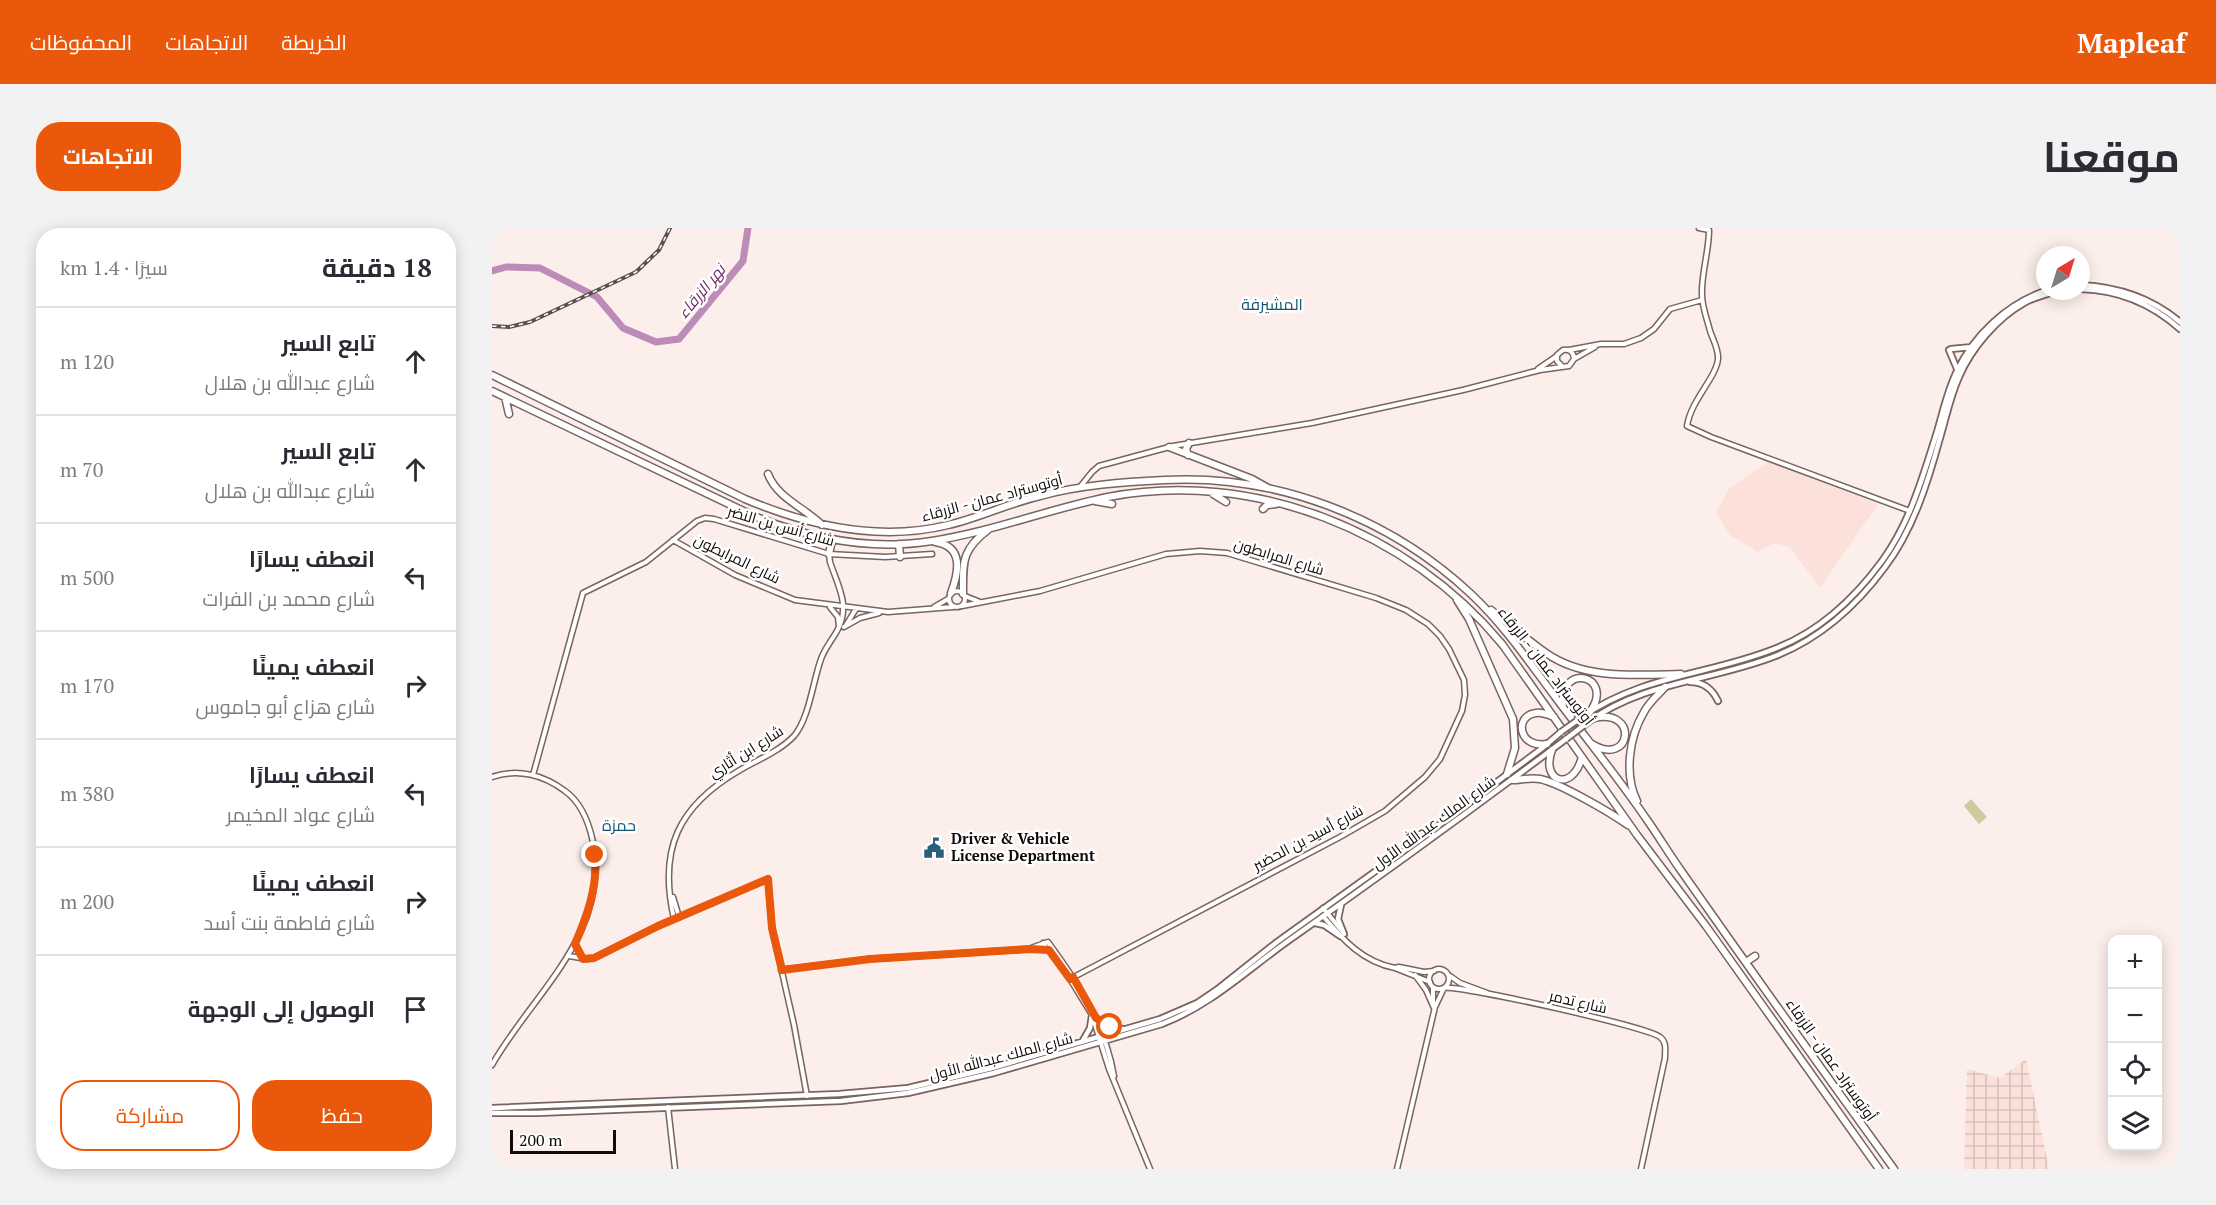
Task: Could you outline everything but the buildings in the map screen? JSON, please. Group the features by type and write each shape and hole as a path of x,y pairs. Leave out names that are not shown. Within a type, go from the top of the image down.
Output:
{"highway":[{"name":"أوتوستراد عمان - الزرقاء","path":"492,375 745,499 788,516 851,530 884,532 936,528 965,521 1028,499 1080,488 1197,479 1272,490 1319,502 1383,531 1436,565 1477,600 1509,635 1644,815 1894,1169"},
{"name":"أوتوستراد عمان - الزرقاء","path":"492,391 754,516 802,533 832,540 867,544 932,541 1091,501 1149,492 1207,492 1249,496 1283,504 1351,528 1396,551 1449,590 1496,635 1879,1169"},
{"path":"505,397 508,414"},
{"path":"1188,455 1186,449 1189,443"},
{"path":"1169,447 1252,479 1272,490"},
{"path":"768,474 779,492 823,525"},
{"path":"1207,492 1226,502"},
{"path":"1091,501 1112,504"},
{"path":"1263,509 1270,504 1283,504"},
{"path":"964,595 966,552 993,526"},
{"path":"1347,536 1351,528"},
{"path":"829,554 832,540"},
{"path":"932,541 947,544 956,556 956,577 950,596"},
{"path":"899,544 900,557"},
{"path":"1449,590 1467,615 1511,713 1515,742 1507,774"},
{"path":"1477,600 1547,654 1575,668 1608,673 1683,678"},
{"path":"1563,707 1564,687 1572,680 1584,678 1594,685 1597,694 1592,715 1611,716 1624,726 1625,736 1621,746 1611,751 1601,749 1589,742"},
{"path":"1644,815 1632,790 1629,765 1639,720 1647,706 1665,687"},
{"path":"1554,717 1540,713 1526,718 1522,726 1527,741 1549,747 1548,766 1552,774 1559,778 1568,778 1575,774 1582,757"},
{"path":"1512,780 1537,779 1551,783 1598,807 1633,829"},
{"path":"1746,962 1755,956"}],"main road":[{"path":"2090,289 2139,301 2179,324"},
{"path":"1592,715 1631,690 1683,678 1714,674 1776,656 1816,635 1851,606 1887,565 1902,541 1949,388 1957,370 1972,347 2001,315 2023,300 2036,295"},
{"path":"1592,715 1713,667 1772,650 1811,631 1846,602 1881,561 1912,512 1938,446 1958,378 1966,364 1984,338 2009,314 2036,298"},
{"path":"1957,370 1950,349 1972,347"},
{"path":"1881,561 1887,565"},
{"path":"1713,667 1714,674"},
{"path":"1683,678 1707,686 1718,700"},
{"name":"شارع الملك عبدالله الأول","path":"494,1114 841,1101 908,1093 953,1084 1175,1019 1220,990 1461,818 1512,780 1549,747 1561,732 1582,717 1592,715"},
{"name":"شارع الملك عبدالله الأول","path":"492,1108 839,1095 927,1085 1082,1042 1102,1039 1185,1009 1220,990 1321,909 1507,774 1566,739 1587,723 1592,715"},
{"path":"1457,812 1461,818"},
{"path":"1342,903 1338,919 1342,935"},
{"path":"1313,924 1322,924 1342,935"},
{"path":"1082,1042 1094,1016 1107,1026 1125,1030"}],"street":[{"path":"1700,228 1709,230 1709,249 1702,300 1718,359 1692,406 1687,426 1912,512"},
{"path":"1533,372 1563,350 1601,344 1624,344 1641,338 1654,329 1670,309 1702,300"},
{"path":"1080,488 1099,466 1169,447 1312,423 1571,364 1574,359 1601,344"},
{"path":"1568,350 1572,352 1574,359"},
{"path":"1557,356 1557,361 1562,366"},
{"path":"1087,478 1096,486"},
{"name":"شارع أنس بن النضر","path":"533,775 583,594 643,564 697,521 709,518 829,554 900,557 932,554"},
{"name":"شارع المرابطون","path":"673,540 735,575 795,600 888,612 953,607"},
{"name":"شارع المرابطون","path":"962,606 1040,591 1166,554 1216,552 1242,557 1401,607 1434,630 1449,648"},
{"path":"829,554 845,608"},
{"path":"964,595 965,601 962,606 953,607 950,596 956,591 981,602"},
{"name":"شارع المرابطون","path":"933,608 950,596"},
{"path":"827,605 837,617 841,627 860,618 888,612"},
{"name":"شارع ابن أثاري","path":"841,627 845,608"},
{"name":"شارع ابن أثاري","path":"674,919 668,870 674,839 685,818 717,783 787,742 795,734 802,723 824,652 856,609"},
{"name":"شارع أسيد بن الحضير","path":"1072,978 1385,811 1425,777 1440,759 1464,703 1464,680 1449,648"},
{"path":"492,777 507,774 533,775 556,784 570,795 583,812 592,837 596,861 589,912 569,956 511,1034 492,1065"},
{"path":"569,956 583,959 594,958 674,919 768,879 772,928 807,1096"},
{"name":"شارع ابن أثاري","path":"670,888 679,917"},
{"path":"1321,909 1346,940 1368,959 1415,975 1438,989 1444,988"},
{"path":"1045,942 1072,978"},
{"path":"1045,942 1072,978 1094,1016 1115,1082 1150,1169"},
{"path":"1030,949 1045,942"},
{"path":"575,944 583,959"},
{"path":"782,970 870,959 1030,949 1049,950"},
{"path":"1395,968 1424,972 1441,970 1448,975 1448,983 1434,1007 1397,1169"},
{"path":"1434,971 1430,976 1434,1007"},
{"path":"1415,975 1426,990 1434,1007"},
{"name":"شارع تدمر","path":"1448,975 1460,983 1487,993"},
{"name":"شارع تدمر","path":"1444,988 1455,987 1487,993 1649,1031 1662,1038 1666,1045 1665,1058 1641,1169"},
{"path":"668,1107 675,1169"}],"shaded area":[{"path":"1768,462 1878,504 1820,588 1790,547 1774,543 1757,552 1730,535 1716,513 1729,489"},
{"path":"1971,799 1987,817 1979,824 1964,806"},
{"path":"2026,1059 2049,1169 1964,1169 1967,1069 2000,1078"}],"waterway":[{"name":"نهر الزرقاء","path":"492,271 506,267 540,268 597,297 623,328 656,342 679,339 743,261 748,228"}],"railway":[{"path":"492,326 509,327 530,322 636,272 659,250 670,228"}],"place":[{"name":"Driver & Vehicle License Department","path":"934,848"}],"district":[{"name":"المشيرفة","path":"1272,304"},
{"name":"حمزة","path":"619,825"}],"route":[{"path":"595,855 595,878 590,908 575,944 583,959 594,958 658,926 722,901 745,888 768,879 772,928 782,970 870,959 1030,949 1049,950 1070,979 1073,977 1096,1018 1110,1027"}]}
